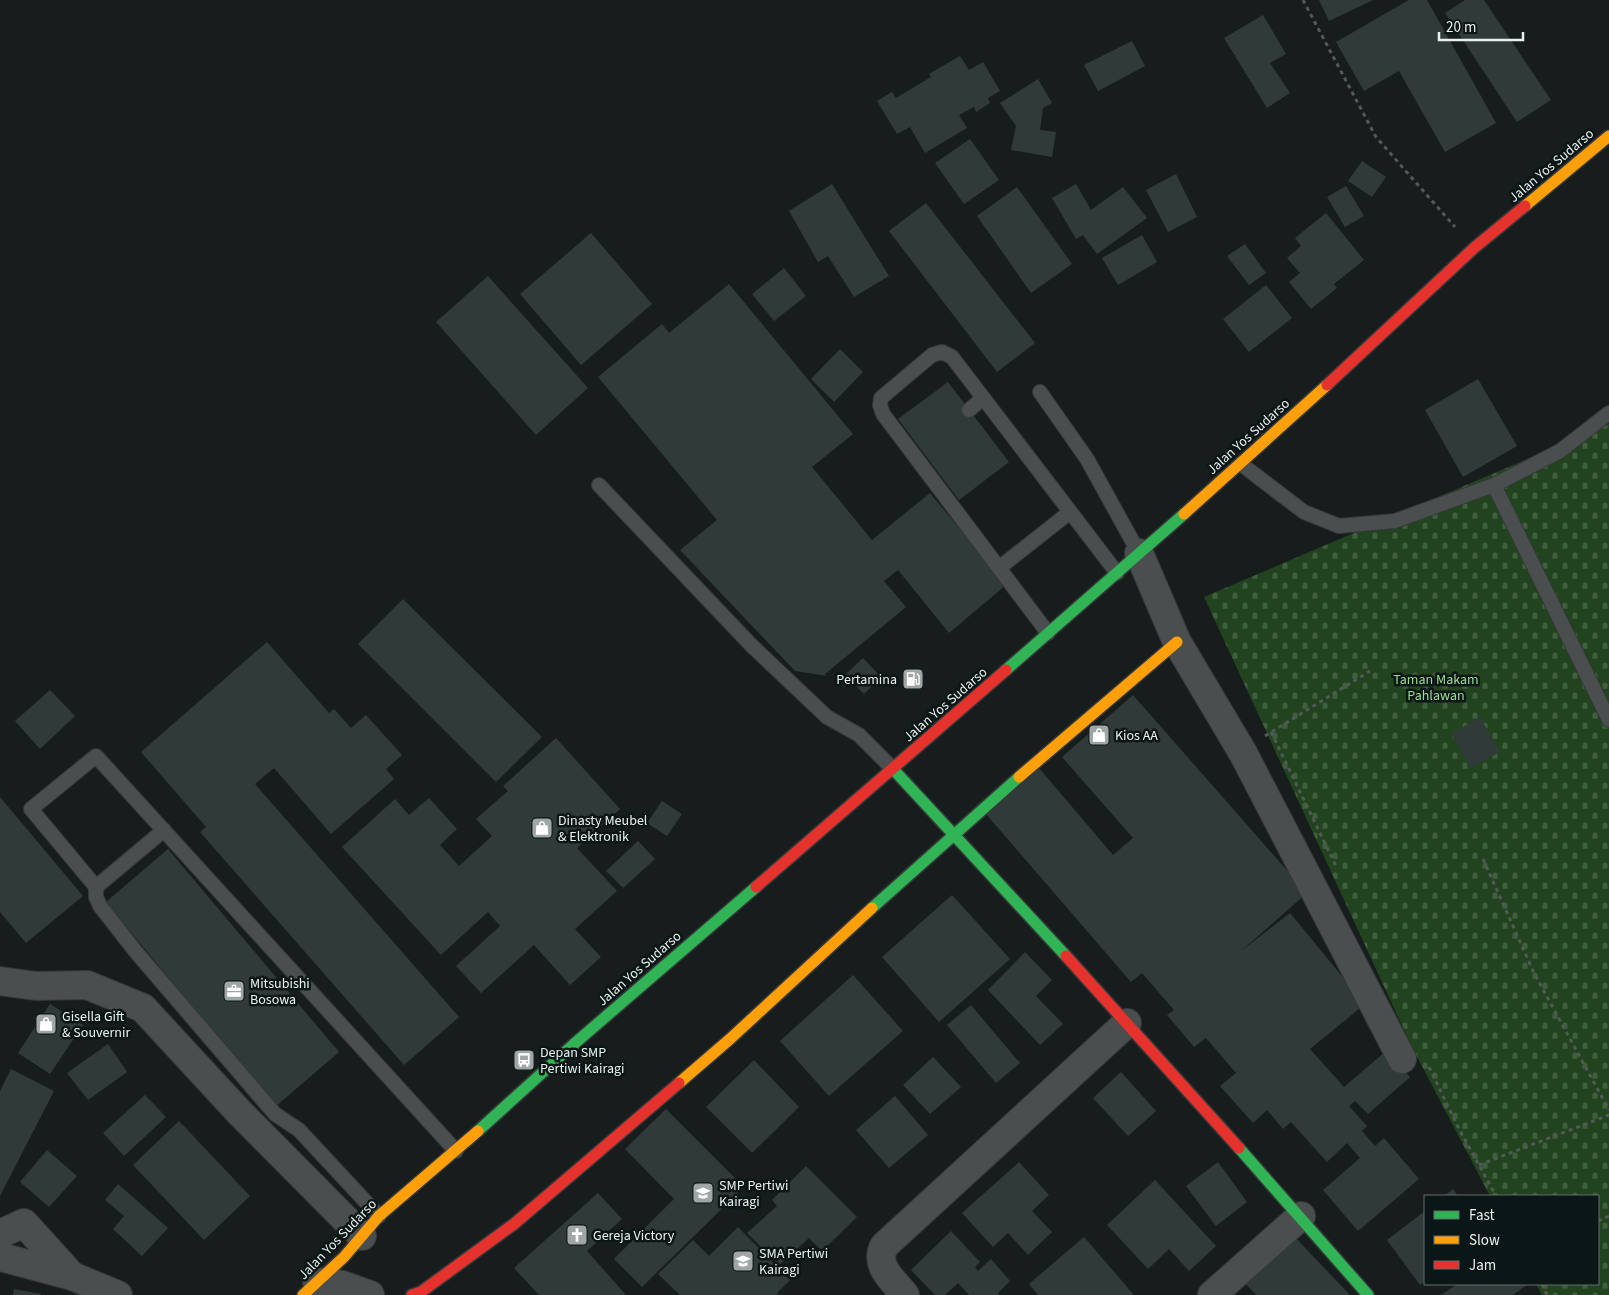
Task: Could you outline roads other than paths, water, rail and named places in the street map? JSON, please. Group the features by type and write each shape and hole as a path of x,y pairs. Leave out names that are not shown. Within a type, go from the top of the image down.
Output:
{"main road":[{"name":"Jalan Yos Sudarso","path":"310,1289 371,1226 574,1044 893,769 1241,464 1474,248 1609,136"},
{"path":"412,1295 421,1292 514,1224 556,1189 730,1039 954,833 1177,642"},
{"path":"893,769 954,833 1301,1216 1368,1295"}],"street":[{"path":"1139,553 1177,642 1243,753 1402,1058"},
{"path":"0,981 36,986 87,986 143,1008 233,1105 371,1226"},
{"path":"905,1295 882,1267 881,1254 884,1246 1127,1024"},
{"path":"1212,1295 1301,1216"},
{"path":"0,1234 24,1223 72,1276"},
{"path":"0,1254 2,1257 72,1276 118,1295"},
{"path":"310,1289 342,1285 370,1295"}],"lane":[{"path":"1048,633 999,568 917,452 883,414 880,405 881,398 932,355 942,352 952,357 1117,573"},
{"path":"1040,392 1087,459 1139,553"},
{"path":"969,410 983,398"},
{"path":"1241,464 1304,512 1339,526 1395,521 1494,485 1560,451 1609,413"},
{"path":"599,485 752,646 827,717 859,735 893,769"},
{"path":"1494,485 1609,720"},
{"path":"999,568 1070,512"},
{"path":"371,1226 299,1130 275,1114 136,952 100,906 96,897 96,888 31,809 96,756 456,1151"},
{"path":"96,888 164,830"}],"place":[{"name":"Pertamina","path":"913,679"},
{"name":"Kios AA","path":"1099,735"},
{"name":"Dinasty Meubel & Elektronik","path":"542,828"},
{"name":"Mitsubishi Bosowa","path":"234,991"},
{"name":"Gisella Gift & Souvernir","path":"46,1024"},
{"name":"Depan SMP Pertiwi Kairagi","path":"524,1060"},
{"name":"SMP Pertiwi Kairagi","path":"703,1193"},
{"name":"Gereja Victory","path":"577,1235"},
{"name":"SMA Pertiwi Kairagi","path":"743,1261"}],"park label":[{"name":"Taman Makam Pahlawan","path":"1436,688"}]}
